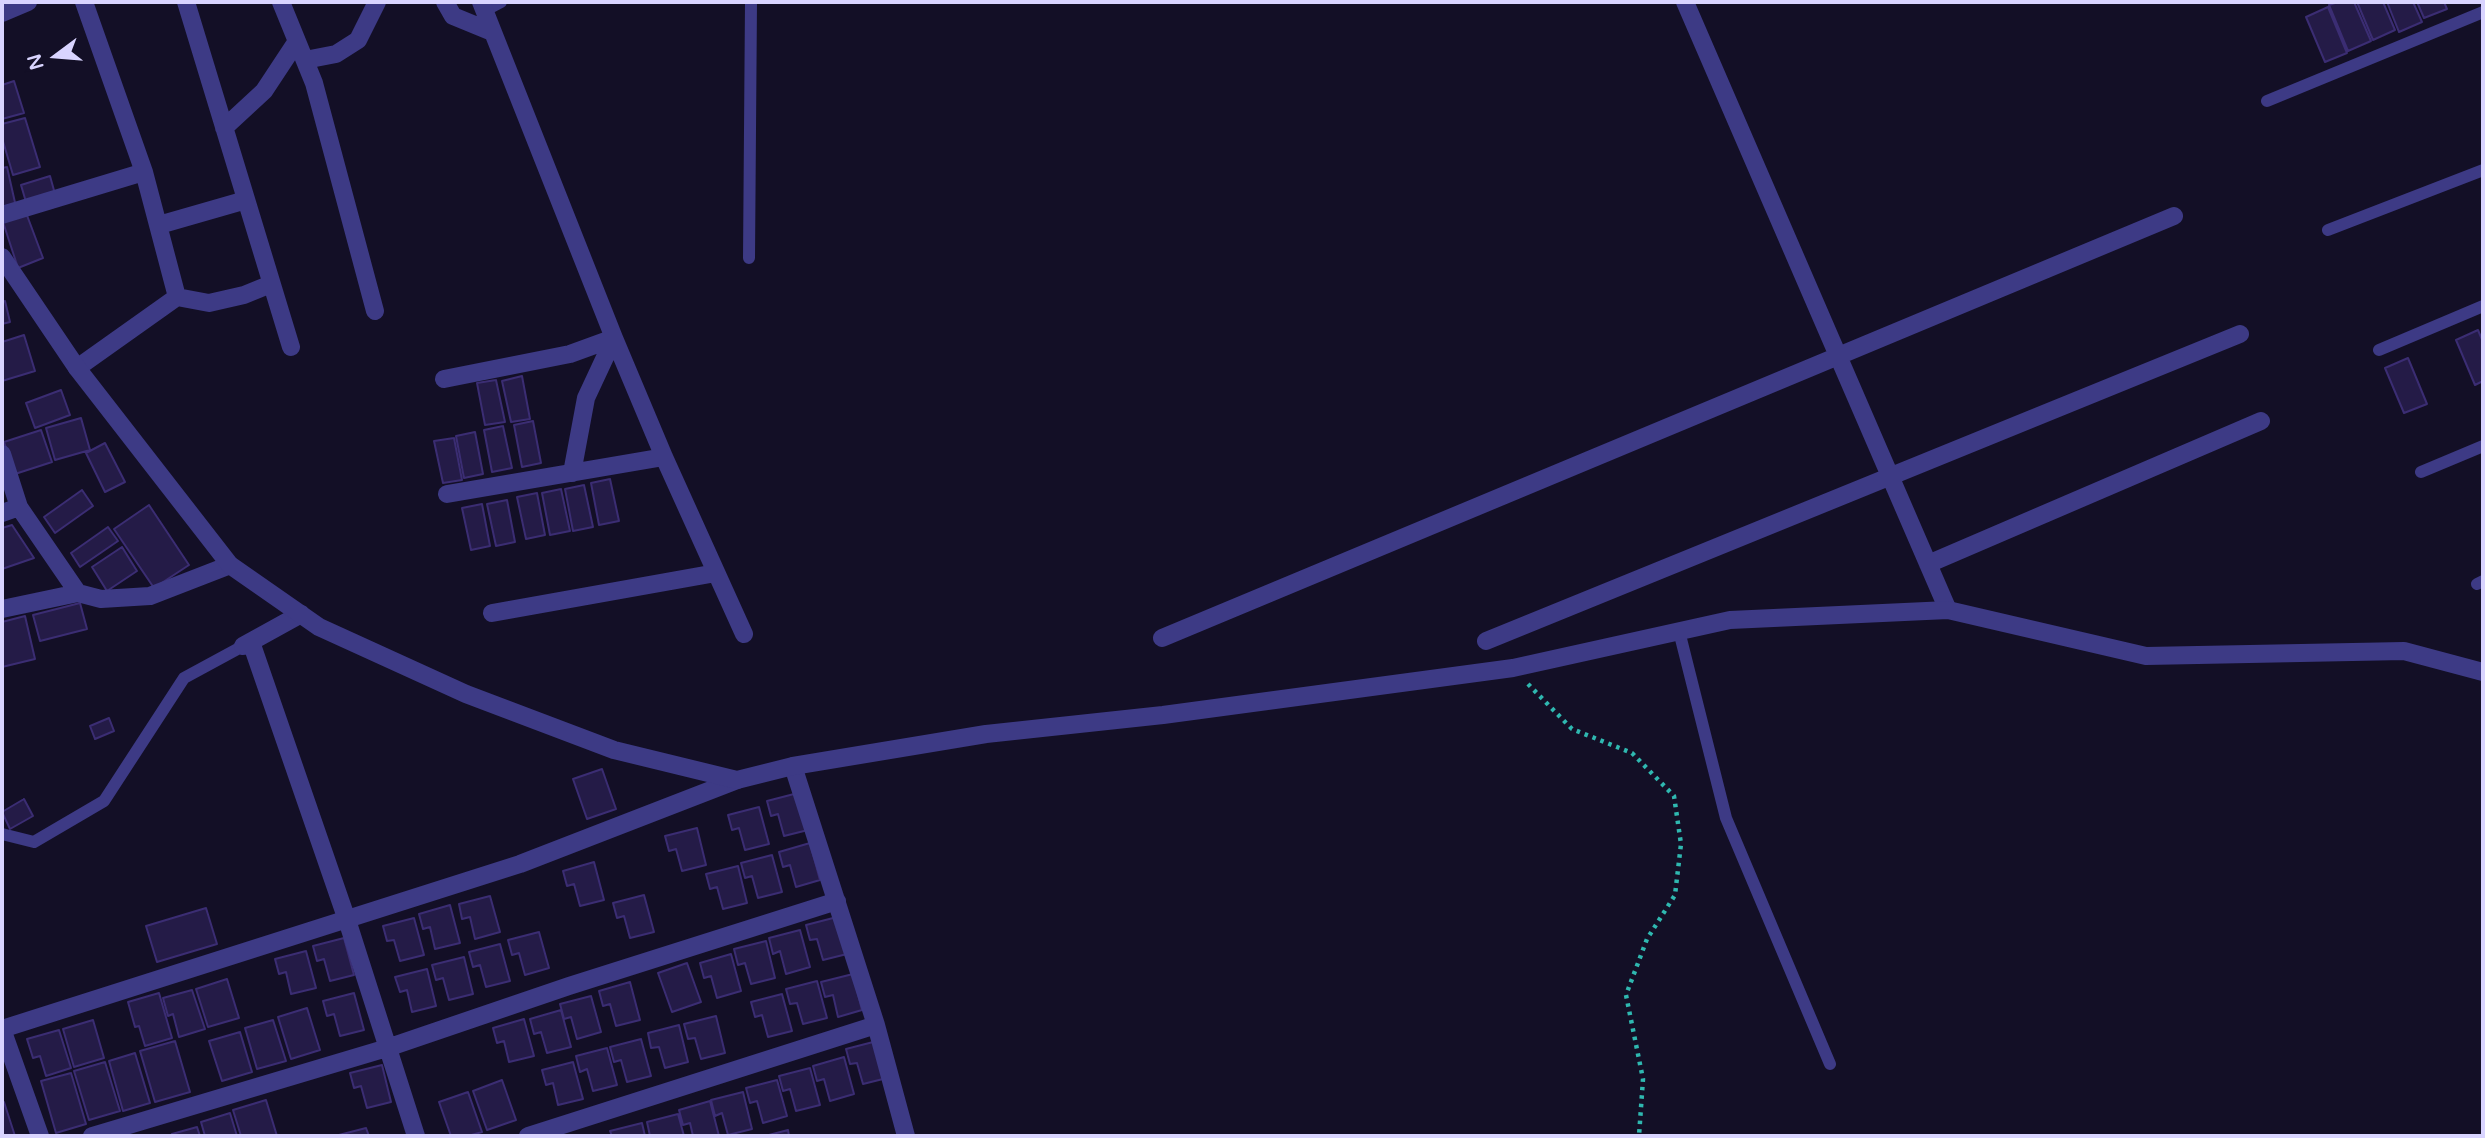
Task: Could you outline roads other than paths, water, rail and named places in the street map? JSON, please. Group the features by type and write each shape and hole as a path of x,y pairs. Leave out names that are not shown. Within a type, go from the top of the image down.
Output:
{"street":[{"path":"2,13 28,2"},
{"path":"84,2 144,172 177,297"},
{"path":"186,2 291,347"},
{"path":"281,2 314,83 375,311"},
{"path":"305,60 336,54 358,40 377,2"},
{"path":"445,2 453,16 492,32"},
{"path":"1685,2 1948,610"},
{"path":"482,6 614,338 744,634"},
{"path":"224,128 264,91 297,41"},
{"path":"2,215 144,172"},
{"path":"159,225 246,200"},
{"path":"1162,638 2174,216"},
{"path":"2,257 76,368 230,565 319,627 466,694 614,750 737,780"},
{"path":"76,368 177,297 209,303 244,295 271,284"},
{"path":"1486,641 2240,334"},
{"path":"444,379 570,354 614,338"},
{"path":"572,473 586,398 614,338"},
{"path":"1928,564 2261,421"},
{"path":"2,454 19,507 78,593"},
{"path":"447,494 664,457"},
{"path":"2,513 19,507"},
{"path":"2,609 78,593 101,599 150,596 230,565"},
{"path":"492,613 716,573"},
{"path":"40,1136 2,1029 520,864 737,780 793,766 986,734 1163,715 1513,668 1730,620 1948,610 2146,656 2404,651 2483,672"},
{"path":"301,614 247,644 346,920 416,1136"},
{"path":"793,766 876,1025 906,1136"},
{"path":"92,1136 387,1048 569,986 837,901"},
{"path":"528,1136 876,1025"}],"lane":[{"path":"482,6 501,2"},
{"path":"749,258 751,2"},
{"path":"2267,101 2483,12"},
{"path":"2328,230 2483,170"},
{"path":"2379,349 2483,306"},
{"path":"2421,472 2483,446"},
{"path":"1679,631 1726,818 1830,1064"},
{"path":"4,838 34,842 104,801 184,678 247,644"}]}
